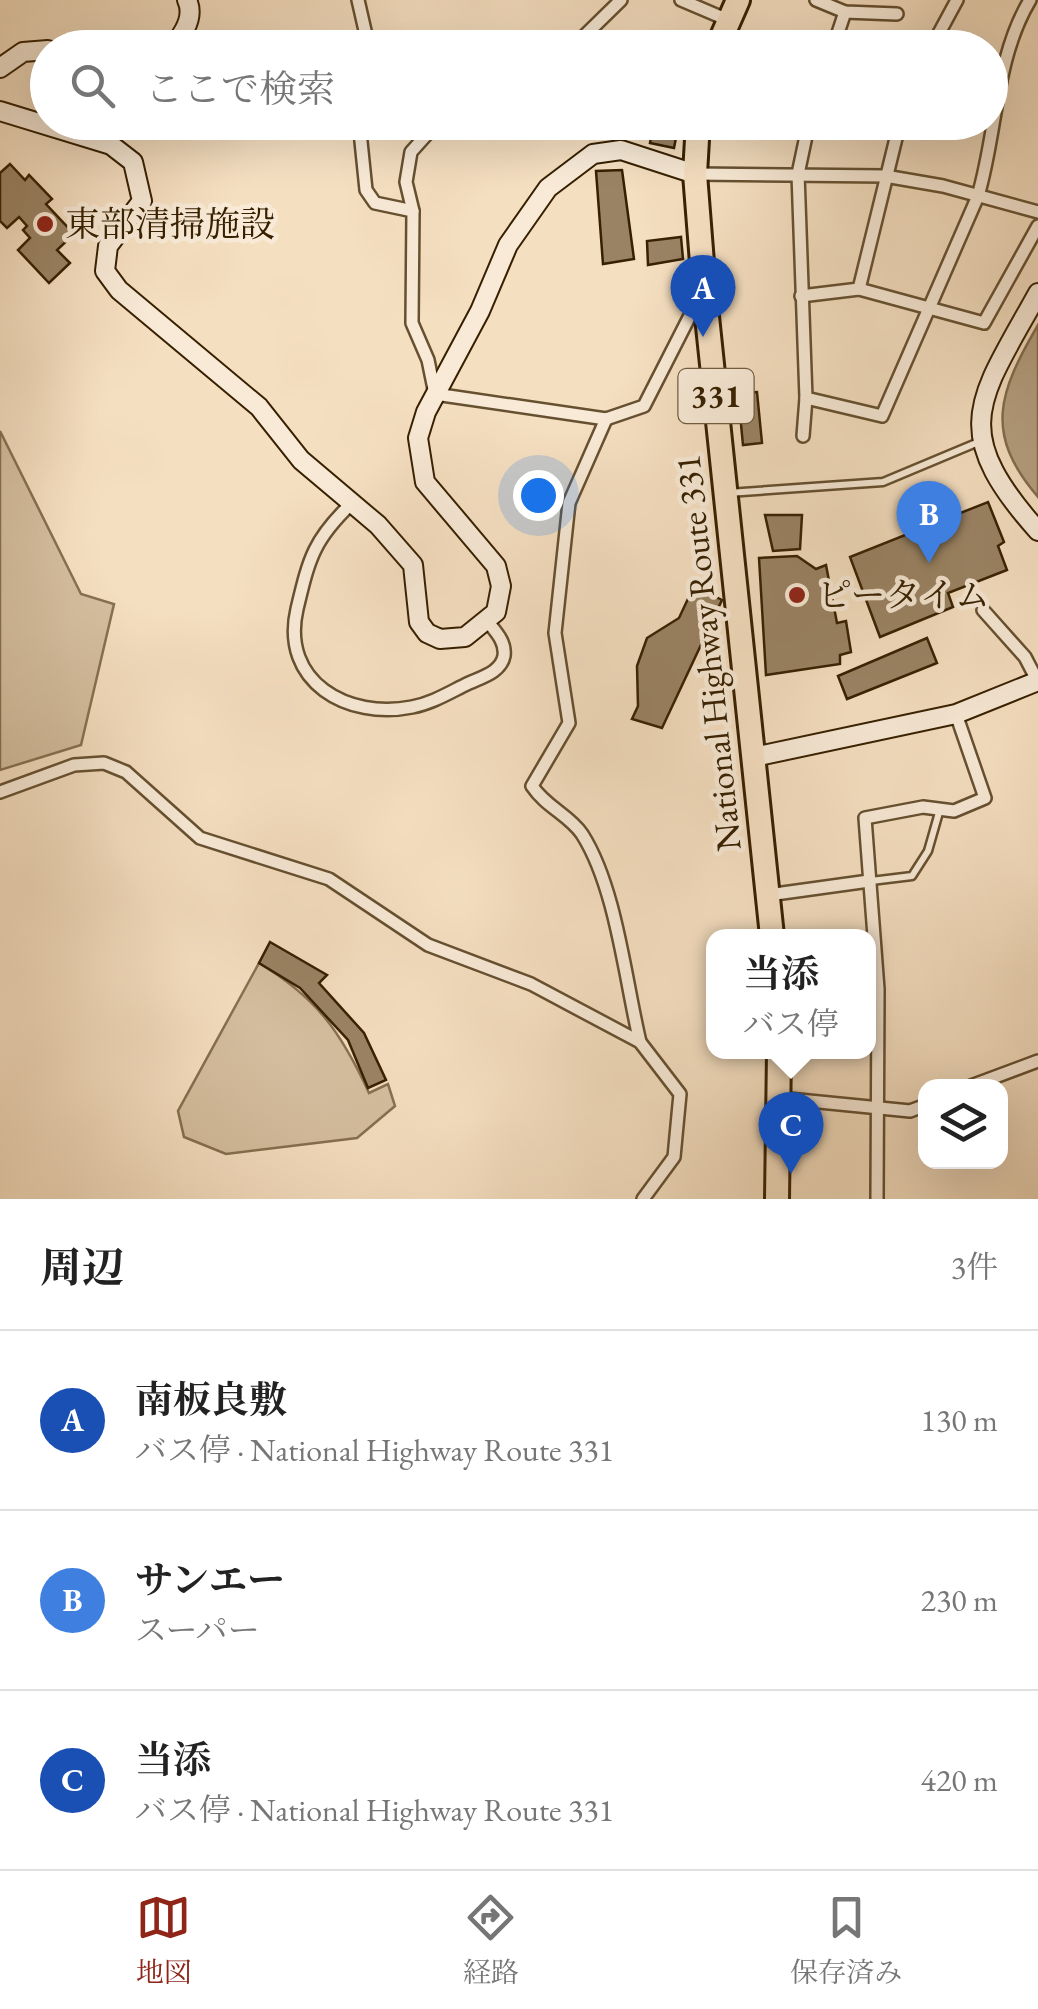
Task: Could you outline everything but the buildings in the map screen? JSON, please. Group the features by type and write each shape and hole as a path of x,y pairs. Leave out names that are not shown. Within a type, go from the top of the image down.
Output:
{"highway":[{"name":"National Highway Route 331","path":"697,140 695,174 704,288 771,929"},
{"path":"777,1199 779,1059"}],"street":[{"path":"185,30 190,8 186,0"},
{"path":"358,0 365,30"},
{"path":"590,30 621,0"},
{"path":"682,0 733,10"},
{"path":"816,0 845,12 897,14"},
{"path":"941,30 957,0"},
{"path":"1008,57 1020,17 1030,0"},
{"path":"838,30 845,12"},
{"path":"0,68 30,51"},
{"path":"0,111 30,120"},
{"path":"92,140 111,146 133,162 142,201 108,246 105,271 119,290 258,407 300,460 378,524 414,565 419,622 427,633 440,640 466,637 488,622 499,600 496,566 433,496 420,470 418,438 435,394 480,312 513,234 559,178 594,154 622,150 695,174 884,176 1038,212"},
{"path":"361,140 366,190 376,203 413,211"},
{"path":"422,140 411,152 406,182 413,211 412,323 428,360 435,394"},
{"path":"804,436 798,174 806,140"},
{"path":"859,289 895,140"},
{"path":"806,398 882,416 978,196 992,140"},
{"path":"801,296 859,289 984,323 1038,226"},
{"path":"435,394 606,418 644,406 704,288"},
{"path":"1038,293 986,389 980,408 981,442 997,482 1038,531"},
{"path":"606,418 569,503 555,634 569,723 532,786 544,804 578,828 597,860 640,1042"},
{"path":"352,503 320,534 312,550 296,618 294,640 301,663 320,690 357,706 408,708 432,702 498,668 504,655 502,640 488,622"},
{"path":"754,758 956,714 1038,681 1024,657 983,610"},
{"path":"874,929 865,818 923,807 954,811 985,798 956,714"},
{"path":"0,792 74,765 104,763 126,772 200,838 329,879 428,945 532,984 640,1042 680,1094 674,1156 643,1199"},
{"path":"768,895 870,881"},
{"path":"876,962 877,1199"},
{"path":"990,1079 1038,1061"},
{"path":"779,1098 910,1111 918,1108"}],"lane":[{"path":"727,493 883,482 981,442"},
{"path":"870,881 912,876 928,852 940,809"}],"shaded area":[{"path":"1038,325 1038,497 1009,453 1003,412 1014,371"},
{"path":"0,431 81,594 114,604 81,745 0,770"},
{"path":"259,963 297,990 325,1018 369,1093 388,1084 395,1106 357,1138 226,1154 184,1137 178,1111"}],"place":[{"name":"東部清掃施設","path":"45,224"},
{"name":"南板良敷","path":"703,337"},
{"name":"サンエー","path":"929,563"},
{"name":"ピータイム","path":"797,595"},
{"name":"当添","path":"791,1174"}]}
